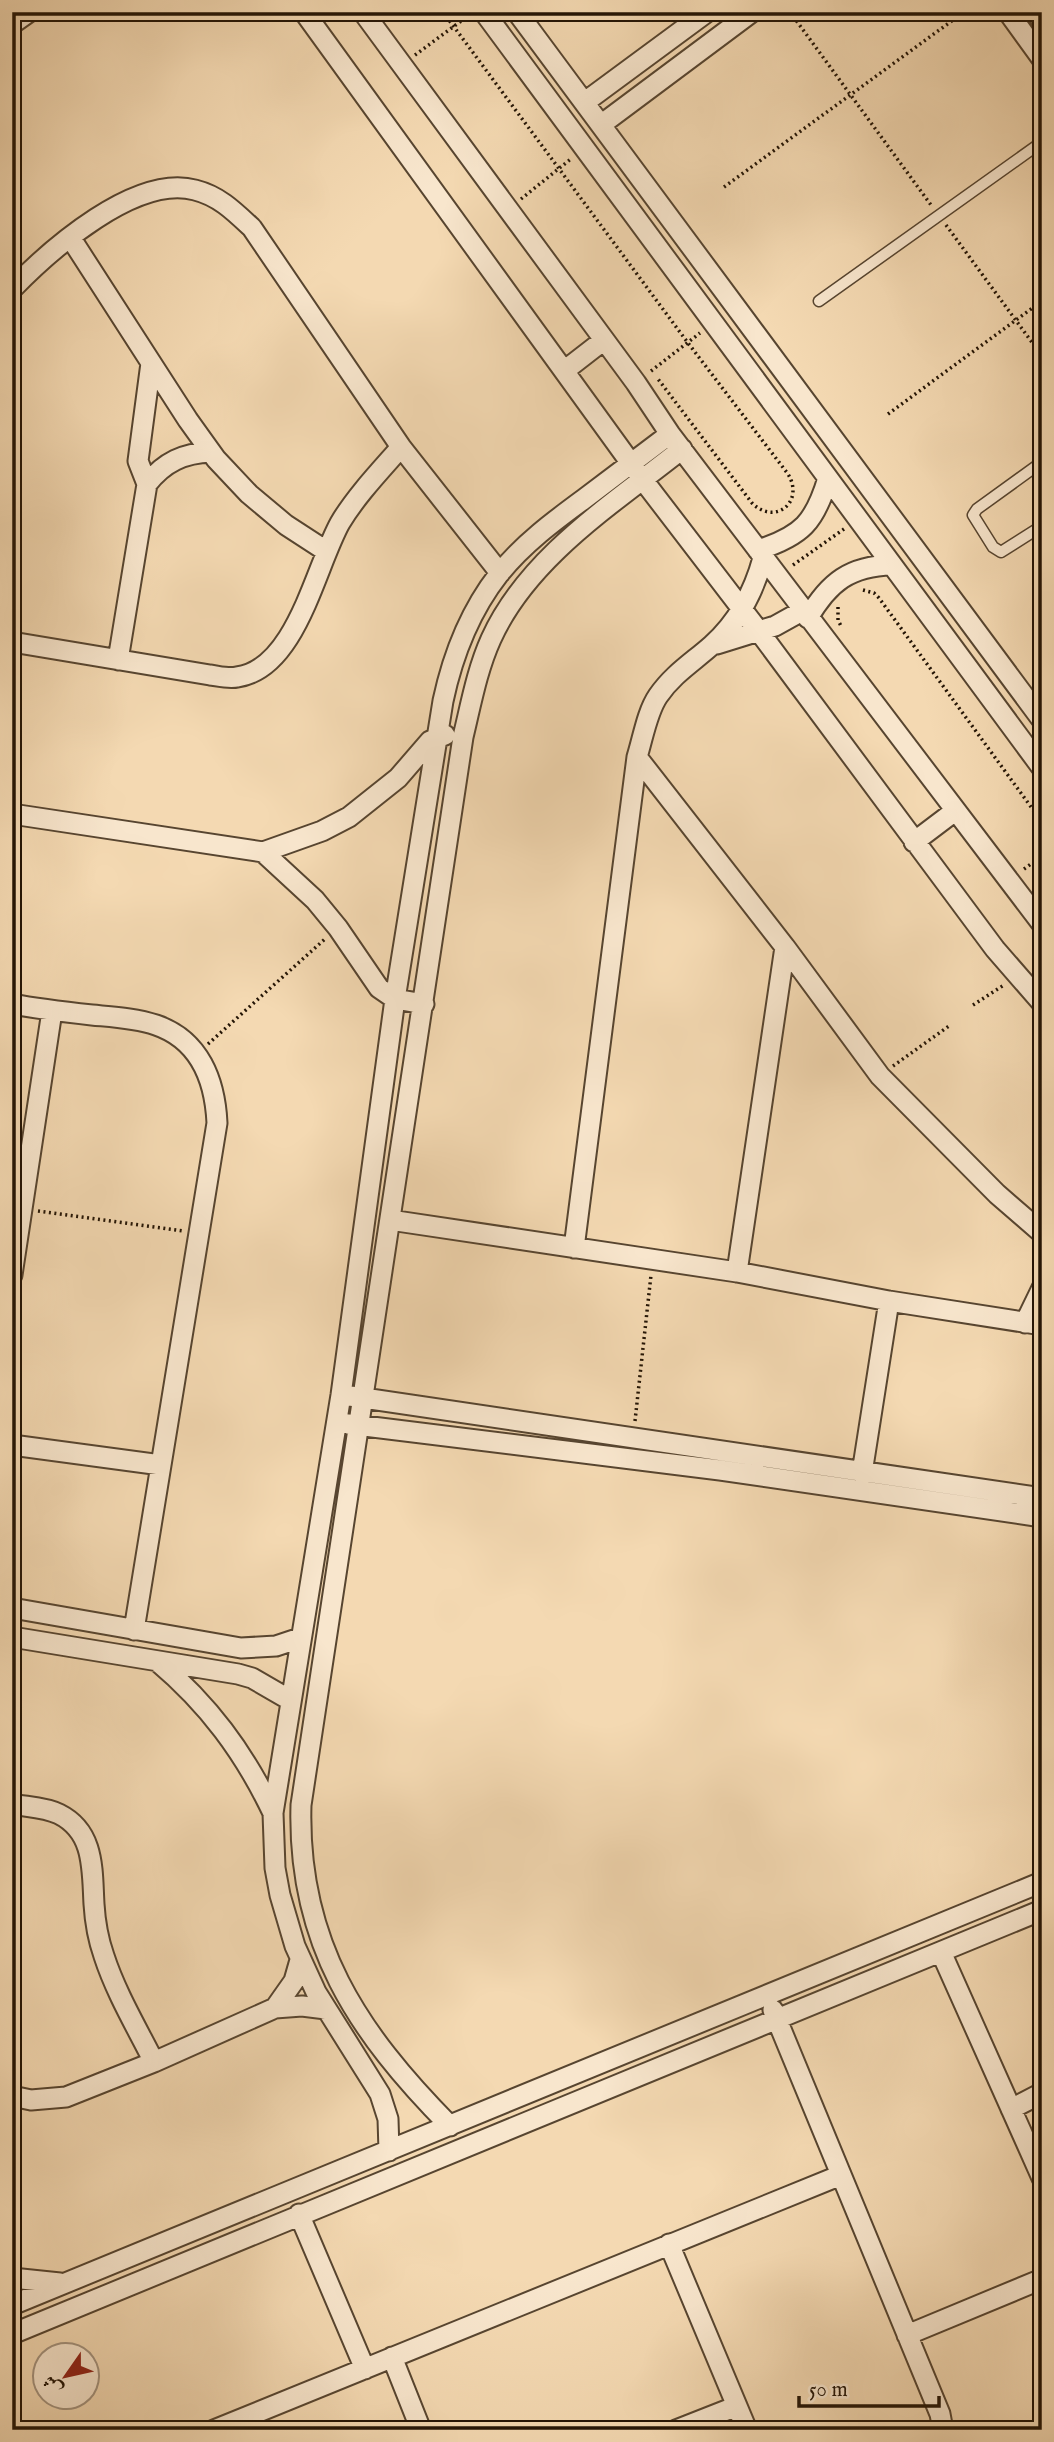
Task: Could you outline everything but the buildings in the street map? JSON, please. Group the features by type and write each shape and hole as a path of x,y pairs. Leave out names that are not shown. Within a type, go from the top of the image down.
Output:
{"street":[{"path":"304,12 643,480 758,630 914,842 1017,976 1042,1003"},
{"path":"363,12 636,383 676,442 1042,924"},
{"path":"484,12 1042,768"},
{"path":"517,12 1042,720"},
{"path":"585,102 707,12"},
{"path":"602,124 752,12"},
{"path":"1008,12 1042,59"},
{"path":"1037,12 1042,20"},
{"path":"12,289 38,262 70,237 124,202 157,189 193,189 226,203 252,228 401,447 500,573"},
{"path":"70,237 211,452 249,494 286,525 327,551"},
{"path":"564,371 604,340"},
{"path":"118,660 147,484 138,461 151,363"},
{"path":"390,2151 388,2119 380,2094 326,2009 300,1960 280,1895 274,1854 273,1812 341,1395 395,999 446,689 455,656 473,613 500,573 535,537 631,463 676,442"},
{"path":"450,2126 393,2063 351,2004 326,1955 316,1930 304,1879 300,1805 463,737 482,662 491,639 517,594 552,554 643,480 676,442"},
{"path":"12,642 237,677 262,669 281,650 293,629 341,521 401,447"},
{"path":"147,484 164,466 175,459 211,452"},
{"path":"760,554 805,526 820,504 828,478"},
{"path":"574,1248 638,757 656,699 672,678 727,630 742,610 754,584 760,554"},
{"path":"709,648 805,615 827,590 855,570 868,566 892,565"},
{"path":"12,814 263,852 312,835 349,817 398,778 423,747 438,737 463,737"},
{"path":"638,757 785,947 880,1076 997,1194 1042,1233"},
{"path":"914,842 955,811"},
{"path":"263,852 315,900 338,928 372,980 395,999 424,1004"},
{"path":"737,1272 785,947"},
{"path":"12,1004 134,1020 158,1026 179,1038 196,1054 209,1075 216,1099 217,1123 134,1630"},
{"path":"12,1275 52,1011"},
{"path":"390,1220 737,1272 889,1301 1034,1324 1042,1288"},
{"path":"862,1473 889,1301"},
{"path":"341,1395 1042,1498"},
{"path":"336,1423 720,1470 1042,1517"},
{"path":"12,1446 161,1465"},
{"path":"12,1608 177,1637 259,1648 300,1638"},
{"path":"12,1637 251,1678 290,1700"},
{"path":"165,1662 177,1637"},
{"path":"165,1662 224,1729 254,1774 273,1812"},
{"path":"12,1804 60,1815 79,1832 85,1842 94,1870 95,1920 104,1958 154,2062"},
{"path":"12,2305 1042,1882"},
{"path":"12,2334 341,2196 1042,1910"},
{"path":"941,1952 1042,2178"},
{"path":"275,2008 289,1990 300,1960"},
{"path":"768,1996 942,2422 953,2430"},
{"path":"12,2096 32,2100 66,2097 154,2062 275,2008 302,2006 326,2009"},
{"path":"1011,2109 1042,2093"},
{"path":"333,2174 341,2196"},
{"path":"214,2430 841,2175"},
{"path":"299,2214 365,2369"},
{"path":"669,2244 747,2430"},
{"path":"12,2278 65,2284"},
{"path":"907,2335 1042,2279"},
{"path":"392,2357 421,2430"},
{"path":"676,2430 737,2406"}],"lane":[{"path":"819,301 1042,142"},
{"path":"1042,463 977,509 973,515 993,547 1001,552 1042,526"}],"path":[{"path":"443,12 792,481 793,495 786,507 772,513 764,512 752,503 652,371"},
{"path":"402,64 472,12"},
{"path":"790,12 1042,356"},
{"path":"724,187 964,12"},
{"path":"508,209 585,149"},
{"path":"888,414 1042,301"},
{"path":"636,383 713,323"},
{"path":"777,576 859,519"},
{"path":"859,590 867,590 879,598 1042,821"},
{"path":"841,600 838,613 841,626"},
{"path":"196,1054 338,928"},
{"path":"973,1006 1017,976"},
{"path":"880,1076 949,1026"},
{"path":"22,1208 199,1234"},
{"path":"634,1438 653,1259"}]}
